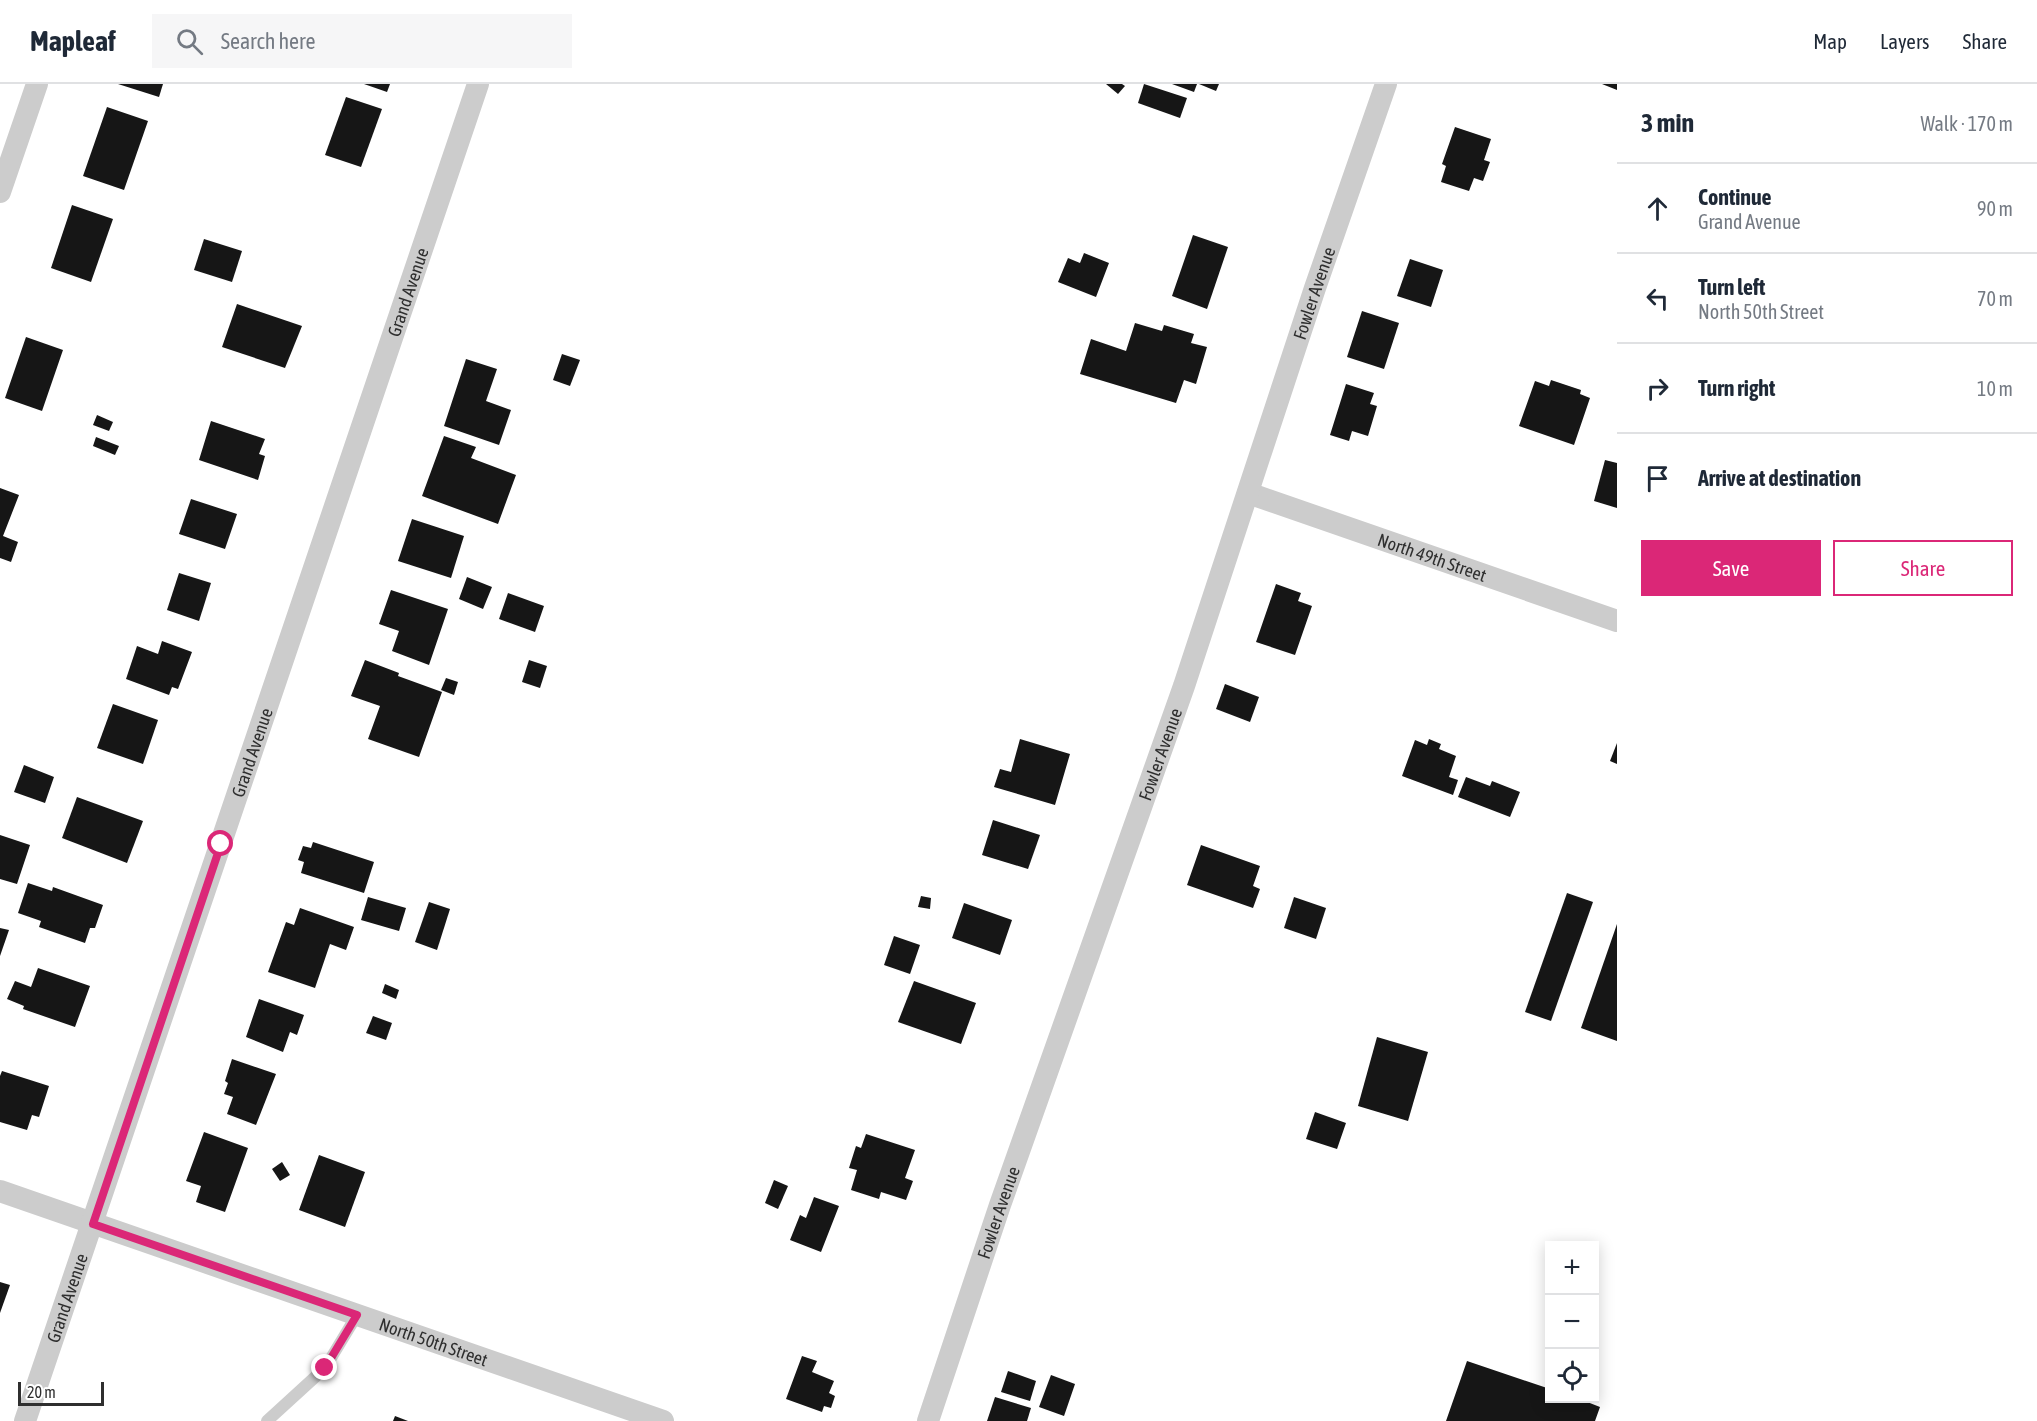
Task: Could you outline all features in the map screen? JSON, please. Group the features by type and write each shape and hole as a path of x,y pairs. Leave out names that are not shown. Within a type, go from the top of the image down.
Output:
{"street":[{"path":"0,192 37,84"},
{"name":"Grand Avenue","path":"25,1421 478,84"},
{"name":"Fowler Avenue","path":"928,1421 996,1216 1184,686 1315,288 1386,84"},
{"name":"North 49th Street","path":"1248,493 1617,621"},
{"name":"North 50th Street","path":"0,1191 663,1421"}],"lane":[{"path":"267,1421 325,1368 357,1315"}],"building":[{"path":"118,84 163,84 159,97"},
{"path":"364,84 390,84 387,92"},
{"path":"1106,84 1122,84 1125,86 1118,94"},
{"path":"1144,84 1187,98 1180,118 1138,103"},
{"path":"1172,84 1197,84 1194,92"},
{"path":"1199,84 1219,84 1216,91"},
{"path":"1602,84 1617,84 1617,90"},
{"path":"346,97 382,109 361,167 325,155"},
{"path":"107,107 148,121 124,190 83,176"},
{"path":"1455,127 1491,139 1484,160 1490,162 1483,181 1474,178 1469,191 1441,182 1446,166 1442,164"},
{"path":"72,205 113,219 91,282 51,268"},
{"path":"1193,235 1228,247 1207,309 1172,296"},
{"path":"204,239 242,251 232,282 194,270"},
{"path":"1084,253 1109,263 1096,297 1058,282 1068,258 1080,263"},
{"path":"1410,259 1443,270 1431,307 1397,296"},
{"path":"237,304 302,326 285,368 222,347"},
{"path":"1362,311 1399,323 1384,369 1347,357"},
{"path":"1135,323 1162,331 1164,325 1194,334 1191,343 1207,347 1196,384 1184,380 1176,403 1080,374 1091,339 1126,351"},
{"path":"26,337 63,350 42,411 5,398"},
{"path":"562,354 580,360 570,386 553,380"},
{"path":"466,359 497,369 486,401 511,410 499,445 444,426"},
{"path":"1551,380 1581,390 1580,394 1590,398 1574,445 1519,426 1535,381 1549,386"},
{"path":"1346,384 1374,393 1370,404 1377,406 1368,436 1352,431 1349,441 1330,435"},
{"path":"97,415 113,422 109,431 93,425"},
{"path":"211,421 265,439 259,454 265,456 258,480 199,460"},
{"path":"444,436 476,447 471,458 516,475 498,524 422,496"},
{"path":"96,437 119,446 115,455 93,446"},
{"path":"1605,460 1617,463 1617,508 1594,501"},
{"path":"0,488 19,495 3,536 18,542 11,562 0,558"},
{"path":"191,499 237,514 225,549 179,534"},
{"path":"412,519 464,536 451,578 398,561"},
{"path":"179,573 211,583 199,621 167,610"},
{"path":"467,577 492,587 483,609 459,599"},
{"path":"1276,584 1301,593 1298,601 1312,606 1295,655 1256,642"},
{"path":"391,590 448,609 429,665 392,651 399,631 379,624"},
{"path":"508,593 544,606 535,632 499,619"},
{"path":"162,641 192,652 178,689 172,687 169,695 126,679 137,646 158,654"},
{"path":"365,660 399,673 398,676 442,692 419,757 368,739 380,706 351,696"},
{"path":"529,660 547,666 540,688 522,682"},
{"path":"446,678 458,682 454,695 441,690"},
{"path":"1225,684 1259,697 1250,722 1216,709"},
{"path":"113,704 158,720 143,764 97,748"},
{"path":"1020,739 1070,754 1055,805 994,787 1000,769 1011,772"},
{"path":"1429,739 1441,744 1439,749 1456,756 1449,777 1458,780 1453,795 1402,776 1415,740 1427,745"},
{"path":"1617,743 1617,764 1610,761"},
{"path":"24,765 54,777 45,803 14,792"},
{"path":"1466,777 1490,786 1492,781 1520,792 1510,817 1458,797"},
{"path":"77,797 143,821 127,863 62,838"},
{"path":"993,820 1040,835 1028,869 982,855"},
{"path":"0,835 30,845 17,884 0,879"},
{"path":"313,842 374,862 364,893 301,873 304,862 298,860 303,846 311,848"},
{"path":"1201,845 1260,866 1253,886 1260,889 1253,908 1187,885"},
{"path":"28,883 52,891 53,887 103,905 95,928 90,928 85,943 39,927 41,921 18,913"},
{"path":"1567,893 1593,902 1551,1021 1525,1012"},
{"path":"921,896 931,898 930,909 918,907"},
{"path":"368,897 406,908 399,931 361,920"},
{"path":"1294,897 1326,908 1316,939 1284,928"},
{"path":"429,902 450,909 437,950 415,942"},
{"path":"964,903 1012,920 1000,955 952,938"},
{"path":"300,908 354,927 346,950 330,944 315,988 268,972 286,922 294,925"},
{"path":"1617,924 1617,1041 1581,1028"},
{"path":"0,928 9,930 0,956"},
{"path":"894,936 920,945 910,974 884,965"},
{"path":"38,968 90,986 75,1027 23,1009 24,1006 7,999 15,981 31,987"},
{"path":"914,981 976,1003 961,1044 898,1022"},
{"path":"385,984 399,990 396,999 382,993"},
{"path":"259,999 304,1015 297,1035 290,1032 283,1052 246,1037"},
{"path":"373,1016 392,1023 386,1040 366,1033"},
{"path":"1377,1037 1428,1052 1408,1121 1358,1106"},
{"path":"232,1059 276,1074 256,1125 227,1114 233,1097 224,1094 228,1083 225,1081"},
{"path":"2,1071 49,1086 39,1117 32,1115 27,1130 0,1122 0,1076"},
{"path":"1315,1112 1346,1123 1337,1149 1306,1139"},
{"path":"204,1132 248,1148 225,1212 196,1202 201,1186 186,1181"},
{"path":"866,1134 915,1150 905,1178 913,1181 906,1200 881,1192 879,1199 851,1190 857,1170 849,1168 856,1146 861,1148"},
{"path":"319,1155 365,1172 345,1227 299,1210"},
{"path":"282,1162 290,1175 280,1181 272,1169"},
{"path":"774,1180 788,1186 778,1209 765,1203"},
{"path":"814,1197 839,1206 821,1252 790,1240 800,1215 806,1218"},
{"path":"0,1282 10,1285 0,1313"},
{"path":"802,1356 817,1361 812,1372 834,1381 829,1393 835,1396 831,1408 824,1406 822,1412 786,1399"},
{"path":"1467,1361 1545,1387 1545,1403 1590,1403 1600,1407 1595,1421 1446,1421"},
{"path":"1008,1371 1036,1381 1030,1401 1001,1392"},
{"path":"1051,1375 1075,1384 1064,1416 1039,1407"},
{"path":"995,1397 1031,1408 1027,1421 987,1421"},
{"path":"395,1416 408,1421 393,1421"}],"route":[{"path":"221,844 93,1224 357,1315 325,1368"}]}
